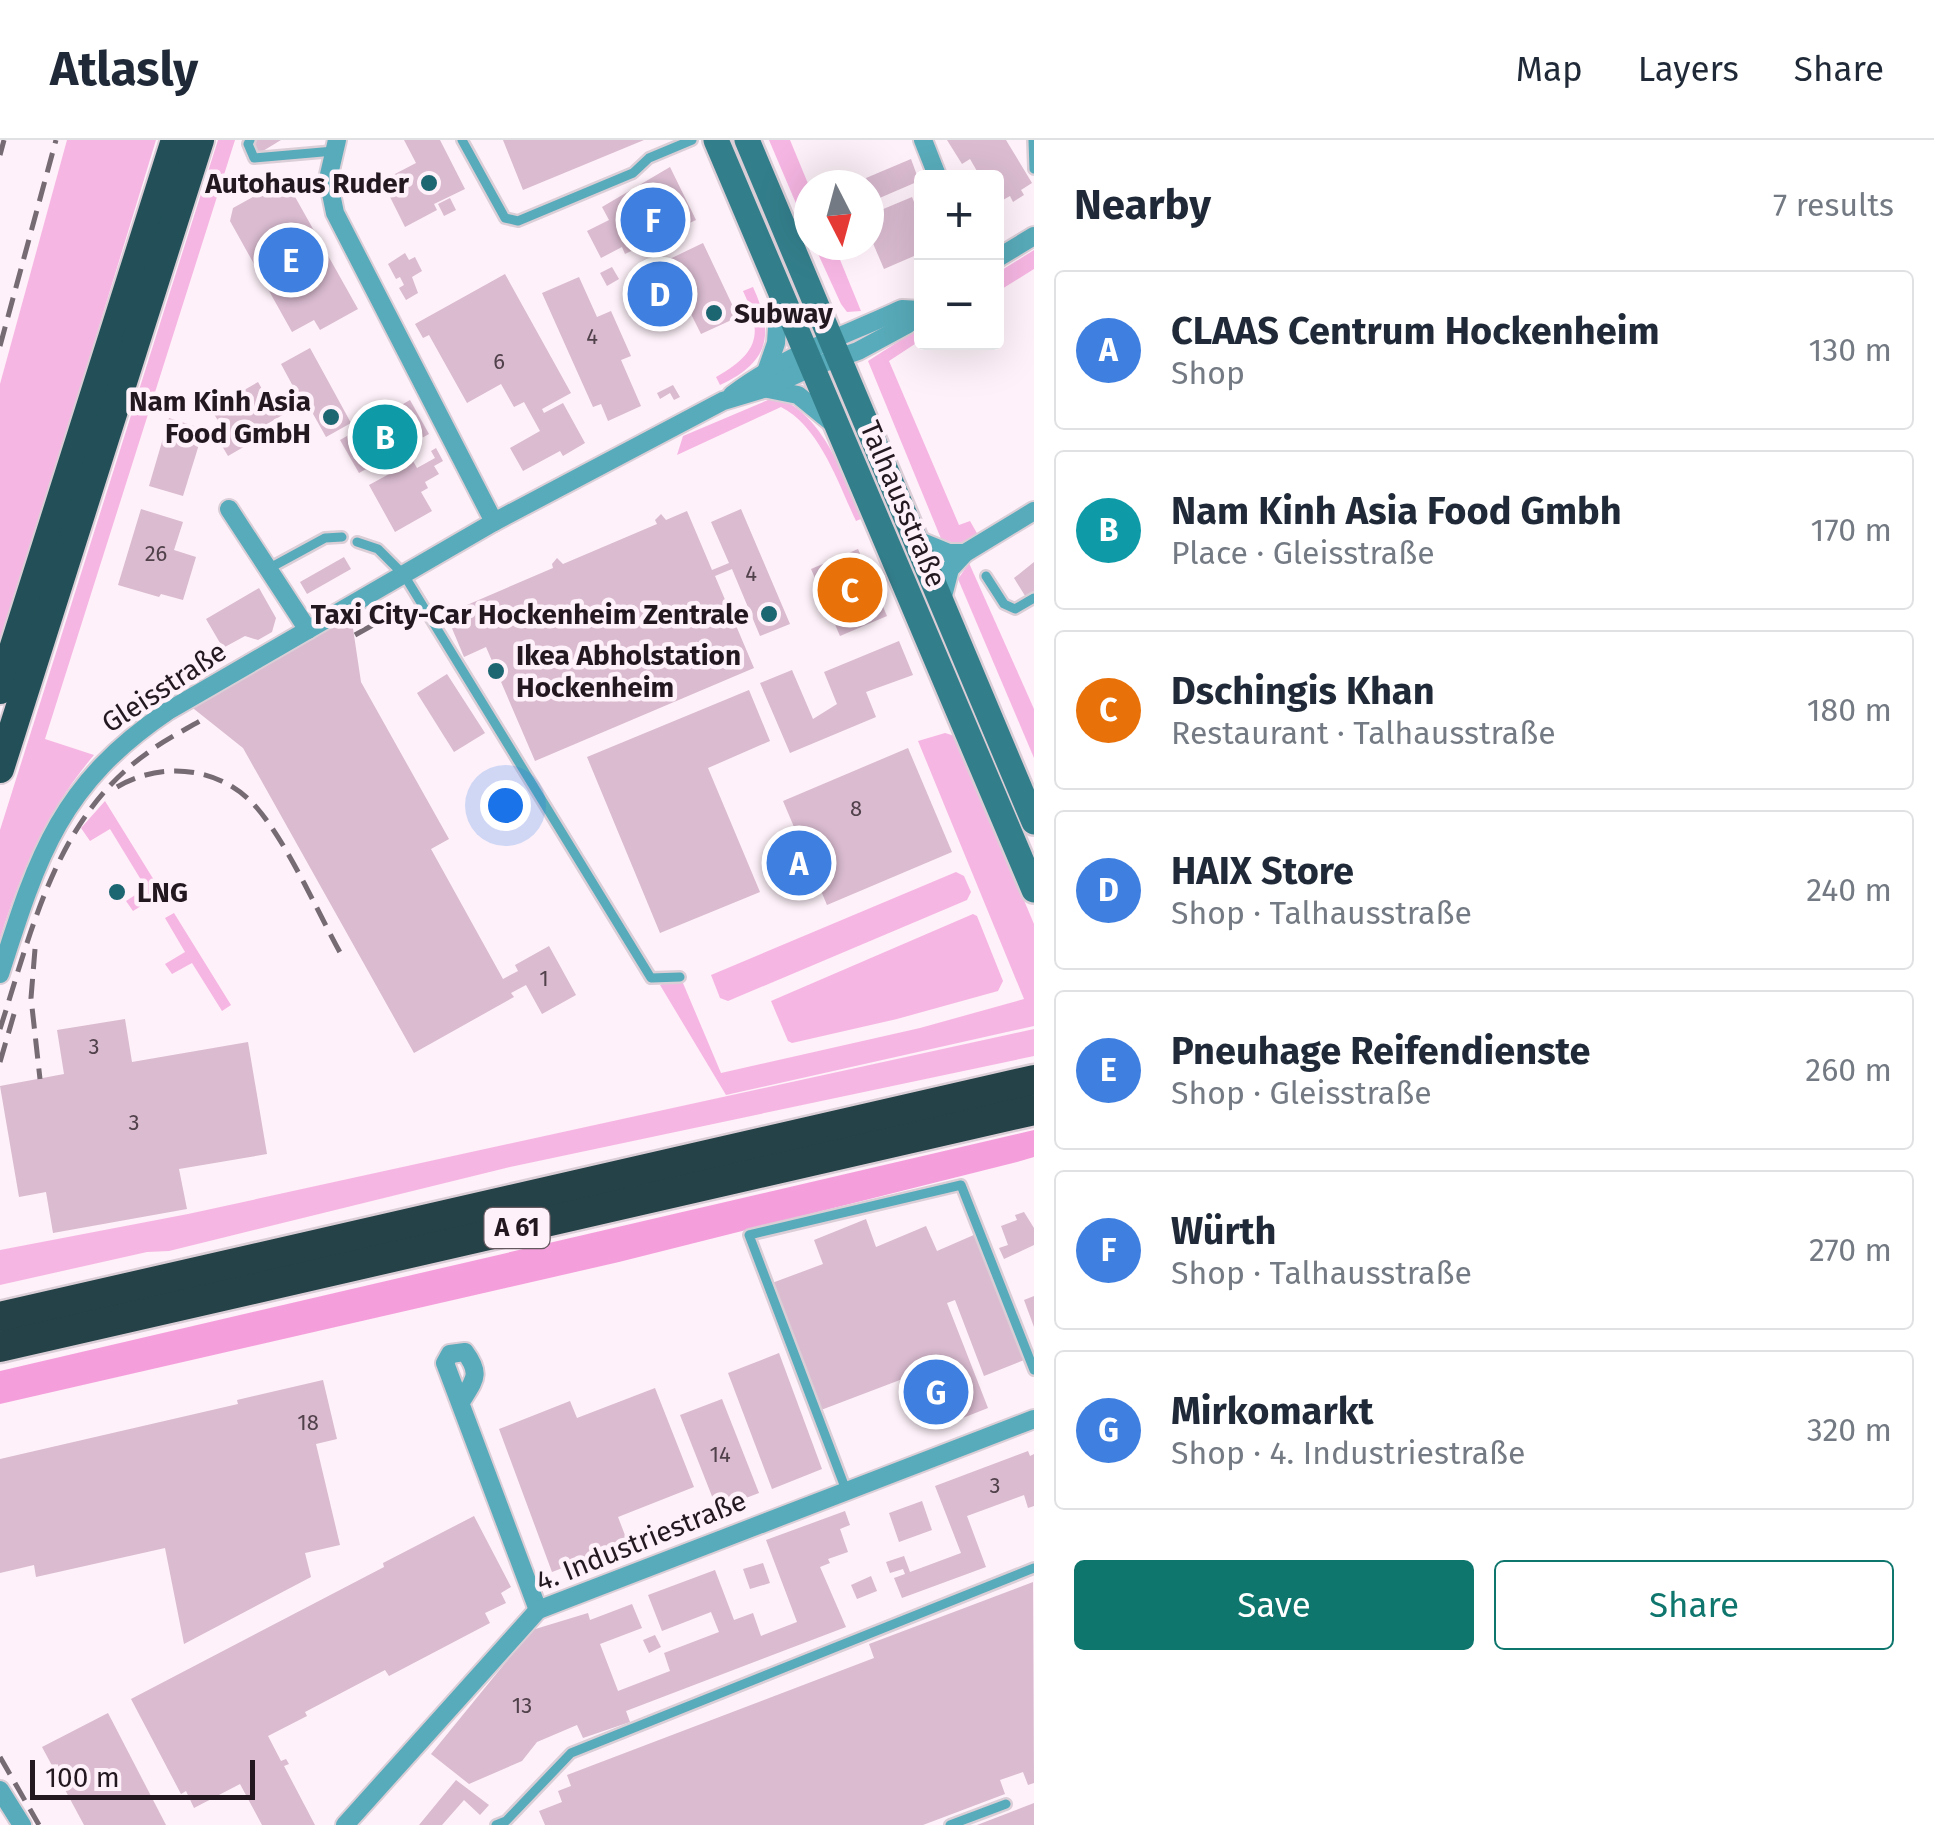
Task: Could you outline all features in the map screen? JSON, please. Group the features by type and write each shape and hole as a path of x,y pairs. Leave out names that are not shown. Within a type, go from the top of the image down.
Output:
{"highway":[{"path":"0,690 175,140"},
{"path":"0,768 200,140"},
{"name":"A 61","path":"0,1317 1034,1080"},
{"name":"A 61","path":"0,1347 1034,1110"}],"main road":[{"name":"Talhausstraße","path":"716,140 1032,882"},
{"name":"Talhausstraße","path":"747,140 1034,822"}],"street":[{"path":"923,140 935,170"},
{"path":"336,146 328,179 334,213 494,522"},
{"path":"1004,253 1034,236"},
{"path":"780,290 776,343 767,379 798,394 839,431"},
{"name":"Gleisstraße","path":"0,974 40,856 58,822 97,769 126,739 494,522 767,379 908,324 914,318"},
{"path":"230,509 308,630"},
{"path":"942,601 950,569 965,553 1034,511"},
{"path":"915,539 950,553 965,553"},
{"path":"460,1402 538,1610"},
{"name":"4. Industriestraße","path":"345,1825 538,1610 1034,1419"},
{"path":"0,1790 22,1825"}],"lane":[{"path":"250,140 254,158 336,146"},
{"path":"462,140 504,218 518,221 633,173 649,158 692,140"},
{"path":"1033,140 1034,168"},
{"path":"268,569 325,538 342,538"},
{"path":"357,542 378,549 404,575 651,978 680,977"},
{"path":"986,576 1008,607 1015,609 1034,598"},
{"path":"846,1490 750,1235 960,1185 1034,1370"},
{"path":"496,1825 506,1821 571,1753 1034,1568"},
{"path":"950,1825 1006,1804"}],"shaded area":[{"path":"67,140 156,140 0,651 0,384"},
{"path":"218,140 235,140 45,739 94,755 63,797 38,842 0,939 0,830"},
{"path":"769,140 790,140 802,170 794,170 794,199"},
{"path":"1034,250 1034,269 1004,288 1004,269"},
{"path":"821,260 840,260 861,311 847,312"},
{"path":"753,287 764,319 763,345 749,367 720,385 716,377 741,360 753,342 754,320 743,291"},
{"path":"914,331 914,345 889,361 959,525 970,521 978,535 961,543 942,541 868,361"},
{"path":"837,391 1006,784 995,773 832,393"},
{"path":"775,397 806,416 830,447 863,518 856,521 835,474 807,428 781,407 677,455 683,436"},
{"path":"969,563 1034,709 1034,758 958,579"},
{"path":"945,733 955,736 1034,924 1034,1026 726,1095 660,985 680,976 721,1073 920,1028 1024,999 918,741"},
{"path":"105,801 162,893 133,911 126,901 146,888 110,829 90,841 81,828"},
{"path":"956,872 964,876 971,892 967,900 728,1001 720,998 711,975"},
{"path":"174,913 231,1005 222,1011 192,963 172,974 165,964 185,952 165,918"},
{"path":"973,914 1003,981 998,991 897,1019 788,1041 771,1001"},
{"path":"1034,1029 1034,1056 510,1167 169,1251 147,1252 0,1285 0,1250 188,1214"},
{"path":"1034,1130 1034,1157 1017,1162 619,1262 0,1404 0,1371"}],"building":[{"path":"281,140 258,154 251,142"},
{"name":"Autohaus Ruder","path":"404,140 440,140 465,189 434,204 437,210 405,227 385,187 396,182 393,175 416,163"},
{"path":"503,140 644,140 523,190"},
{"path":"947,140 1006,140 1032,183 1013,202 1010,196 1004,199 1004,170 976,170 970,159 962,164"},
{"path":"911,159 914,183 884,196 884,170"},
{"path":"670,167 696,220 625,254 622,247 601,258 587,231 609,220 602,207"},
{"path":"285,179 358,309 320,330 314,320 292,332 230,221 233,208"},
{"path":"912,197 914,202 914,256 884,269 880,260 884,260 884,209"},
{"path":"450,198 456,210 444,216 438,204"},
{"path":"703,243 738,317 701,334 689,310 653,327 630,278"},
{"path":"405,253 409,260 415,257 422,271 412,277 418,293 406,300 399,288 404,285 400,277 396,279 388,264"},
{"path":"612,267 619,279 607,286 600,273"},
{"path":"505,274 571,393 542,409 544,413 563,403 585,443 523,471 510,448 540,431 524,402 514,407 501,384 467,403 429,335 423,338 415,324"},
{"path":"579,277 597,317 611,311 631,356 621,360 641,406 608,421 601,404 593,407 542,293"},
{"path":"310,348 351,423 326,437 312,412 308,414 281,364"},
{"path":"258,382 271,405 279,400 286,413 243,438 247,445 228,456 215,434 223,429 211,409"},
{"path":"673,385 680,397 674,400 670,393 660,399 657,393"},
{"name":"Nam Kinh Asia Food GmbH","path":"410,400 429,434 359,473 340,440"},
{"path":"169,418 194,426 201,438 183,496 149,486"},
{"path":"436,448 443,461 434,466 439,474 425,482 428,488 421,492 432,511 395,532 369,485 413,461 417,468 435,458 431,451"},
{"path":"141,509 183,522 174,550 196,557 183,600 118,585"},
{"path":"741,509 790,624 760,636 732,569 715,576 754,668 535,761 486,647 464,657 446,614 553,568 557,558 563,564 657,524 655,520 661,514 666,520 687,511 712,570 729,563 711,522"},
{"path":"858,549 887,616 840,636 811,569"},
{"path":"344,557 351,569 307,594 300,582"},
{"path":"1034,562 1034,594 1027,599 1014,578"},
{"path":"259,588 276,618 272,632 258,640 245,636 223,648 206,619"},
{"path":"351,615 361,682 449,839 431,849 503,979 518,971 515,965 549,946 576,995 542,1014 526,985 511,993 514,997 414,1053 243,748 189,705"},
{"path":"899,641 913,675 866,692 876,717 790,753 760,683 792,670 813,719 837,704 824,672"},
{"path":"447,674 485,733 454,752 417,693"},
{"path":"749,690 770,741 708,768 760,892 660,933 587,757"},
{"path":"908,748 952,852 827,905 783,801"},
{"path":"125,1019 132,1062 248,1042 267,1154 179,1169 187,1209 53,1233 46,1192 19,1197 0,1086 64,1074 57,1030"},
{"path":"1024,1212 1034,1228 1034,1245 1004,1259 999,1248 1008,1245 1001,1226 1017,1220 1015,1215"},
{"path":"866,1219 876,1247 926,1226 937,1251 976,1234 1024,1360 984,1376 955,1300 947,1303 988,1408 955,1421 947,1401 919,1413 909,1390 917,1387 913,1375 821,1410 772,1283 823,1264 814,1240"},
{"path":"1034,1296 1034,1327 1024,1300"},
{"path":"779,1353 822,1469 772,1489 728,1373"},
{"path":"323,1380 337,1439 316,1444 340,1545 305,1553 311,1577 184,1644 165,1548 36,1577 34,1565 0,1573 0,1459 238,1404 237,1400"},
{"path":"655,1388 694,1487 618,1517 628,1543 552,1572 499,1429 570,1401 577,1418"},
{"path":"722,1399 759,1493 717,1509 680,1415"},
{"path":"945,1408 950,1422 934,1428 929,1414"},
{"path":"1028,1451 1030,1456 1034,1454 1034,1506 1028,1508 1024,1495 967,1516 986,1567 902,1598 894,1578 905,1574 903,1569 890,1573 886,1562 904,1556 910,1572 961,1553 935,1486"},
{"path":"922,1501 932,1530 899,1542 889,1513"},
{"path":"845,1511 850,1525 840,1529 848,1552 828,1559 830,1563 820,1567 846,1627 626,1711 630,1722 583,1738 577,1725 537,1742 522,1761 469,1784 431,1754 532,1630 588,1613 590,1620 632,1604 642,1628 600,1644 618,1691 670,1671 664,1653 719,1632 711,1612 662,1631 648,1595 715,1570 734,1620 753,1613 761,1636 797,1622 766,1540"},
{"path":"474,1516 511,1587 501,1593 506,1603 485,1613 490,1623 389,1676 385,1670 268,1736 281,1761 286,1759 289,1764 284,1766 315,1825 262,1825 240,1784 194,1808 186,1791 181,1794 131,1699"},
{"path":"763,1563 770,1583 750,1589 743,1569"},
{"path":"871,1576 877,1591 857,1599 851,1585"},
{"path":"1033,1582 1034,1783 1028,1785 1023,1772 1000,1780 1005,1794 923,1825 545,1825 539,1811 562,1802 558,1791 571,1786 567,1775 874,1658 869,1644"},
{"path":"655,1635 661,1647 649,1653 643,1640"},
{"path":"108,1713 166,1825 84,1825 42,1747"},
{"path":"456,1780 489,1805 480,1815 464,1800 442,1825 419,1825"},
{"path":"1034,1803 1034,1825 977,1825"}],"railway":[{"path":"0,155 4,140"},
{"path":"0,346 56,140"},
{"path":"355,635 382,620"},
{"path":"0,1029 51,878 90,810 115,780 146,754 205,718"},
{"path":"117,787 153,773 191,772 209,776 243,794 280,840 342,956"},
{"path":"35,949 31,998 40,1079"},
{"path":"0,1062 14,1014"},
{"path":"0,1757 39,1825"}],"place":[{"name":"Autohaus Ruder","path":"429,183"},
{"name":"Würth","path":"653,220"},
{"name":"Pneuhage Reifendienste","path":"291,260"},
{"name":"HAIX Store","path":"660,294"},
{"name":"Subway","path":"714,313"},
{"name":"Nam Kinh Asia Food GmbH","path":"331,417"},
{"name":"Nam Kinh Asia Food Gmbh","path":"385,437"},
{"name":"Dschingis Khan","path":"850,590"},
{"name":"Taxi City-Car Hockenheim Zentrale","path":"769,614"},
{"name":"Ikea Abholstation Hockenheim","path":"496,671"},
{"name":"CLAAS Centrum Hockenheim","path":"799,863"},
{"name":"LNG","path":"117,892"},
{"name":"Mirkomarkt","path":"936,1392"}]}
